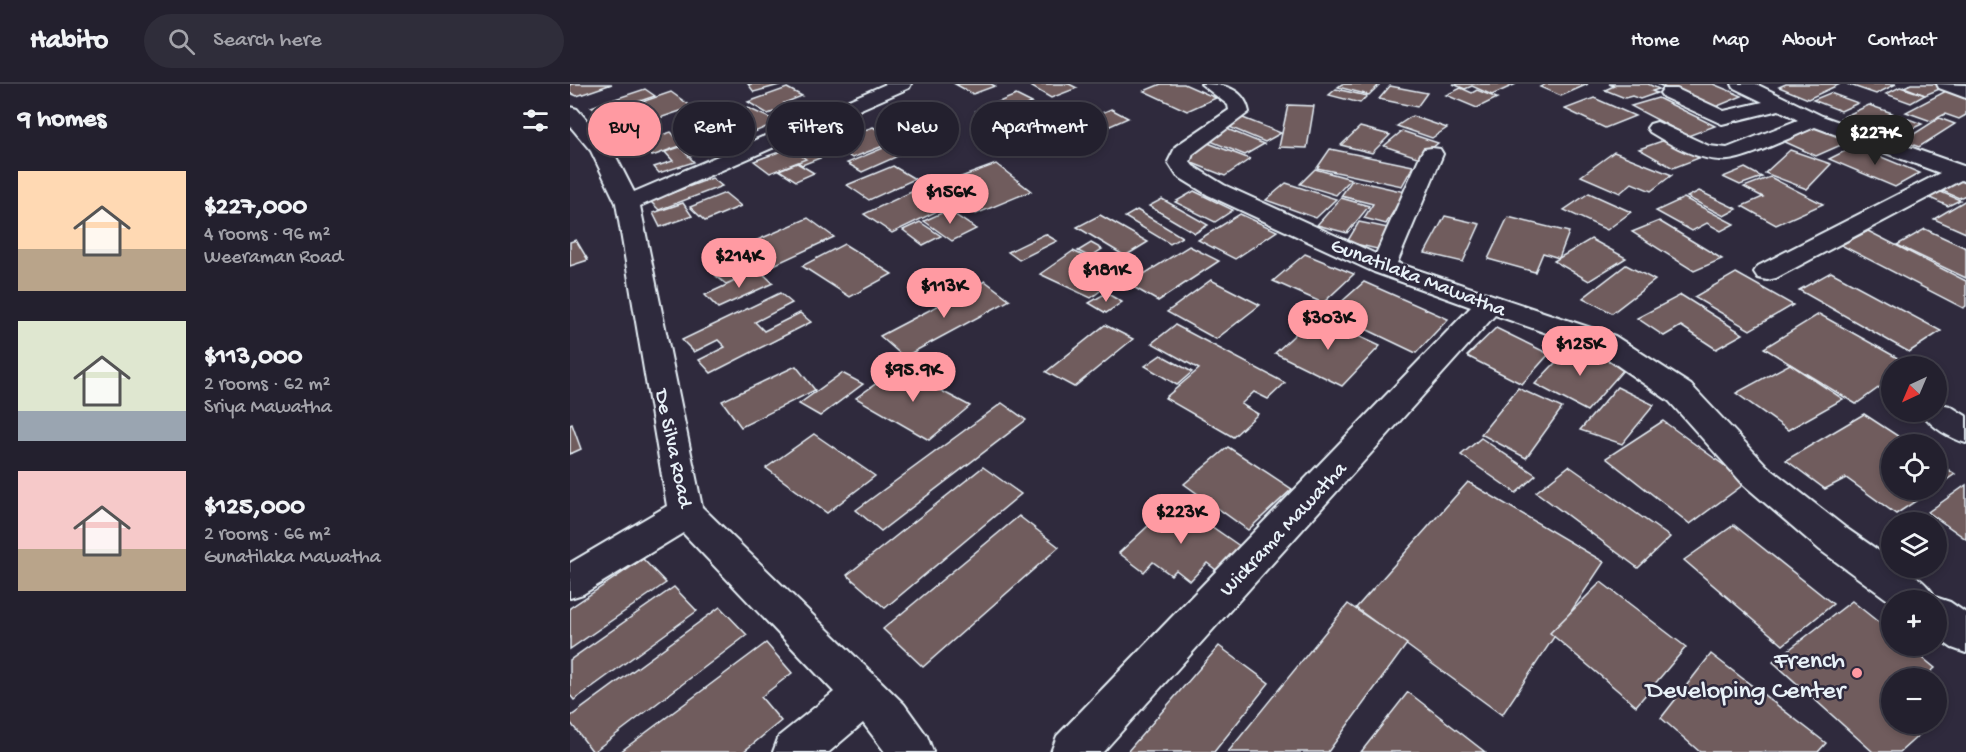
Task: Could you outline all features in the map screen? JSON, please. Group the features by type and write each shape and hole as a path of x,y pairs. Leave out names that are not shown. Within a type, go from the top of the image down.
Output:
{"street":[{"path":"628,203 902,84"},
{"name":"Gunatilaka Mawatha","path":"1210,84 1237,102 1239,112 1184,152 1179,162 1185,171 1216,190 1383,267 1605,344 1680,393 1756,476 1833,540 1903,590"},
{"path":"1741,84 1815,120 1963,173"},
{"path":"1946,84 1966,92"},
{"path":"1670,93 1722,118 1782,104"},
{"name":"De Silva Road","path":"570,113 601,149 628,203 686,513 890,719 911,752"},
{"path":"1657,128 1702,152 1717,155 1730,154 1815,120"},
{"path":"1383,267 1432,154"},
{"path":"1767,272 1963,173"},
{"name":"Wickrama Mawatha","path":"1073,752 1490,303"},
{"path":"1947,419 1966,431"},
{"path":"570,582 686,513"},
{"path":"1947,622 1966,635"},
{"path":"795,752 866,694"}],"building":[{"path":"570,84 612,84 577,96 570,93"},
{"path":"748,84 783,84 754,92"},
{"path":"955,84 991,84 995,86 973,94"},
{"path":"1027,84 1069,84 1077,88 1051,98"},
{"path":"1161,84 1184,84 1216,98 1187,111 1144,91"},
{"path":"1342,84 1380,84 1369,95 1338,87"},
{"path":"1453,84 1516,84 1492,95 1472,86 1465,89"},
{"path":"1546,84 1588,84 1561,96 1540,87"},
{"path":"1609,84 1648,84 1659,89 1652,91 1657,93 1640,99 1632,96 1625,98 1605,90 1614,86"},
{"path":"1657,84 1713,84 1742,96 1713,108"},
{"path":"1786,84 1840,84 1808,99 1779,87"},
{"path":"1847,84 1896,84 1876,94"},
{"path":"1911,84 1947,86 1925,95 1904,87"},
{"path":"1390,86 1427,93 1417,107 1379,99"},
{"path":"1900,87 1925,95 1911,103 1886,94"},
{"path":"787,88 802,96 787,102 767,102 767,113 755,106 755,102 748,102"},
{"path":"1461,88 1472,93 1477,90 1497,98 1477,108 1446,95"},
{"path":"645,89 655,96 637,102 606,102"},
{"path":"1336,89 1367,96 1360,103 1329,95"},
{"path":"1948,90 1966,96 1966,115 1959,119 1945,114 1931,121 1906,112"},
{"path":"671,92 685,102 673,102 673,113 661,118 661,102 642,102"},
{"path":"1830,93 1858,103 1841,111 1813,100"},
{"path":"1016,95 1030,102 998,102"},
{"path":"1594,98 1635,116 1605,128 1565,109"},
{"path":"1658,98 1715,126 1688,136 1631,106"},
{"path":"1288,105 1314,106 1307,148 1279,147"},
{"path":"1869,105 1892,113 1865,127 1841,118"},
{"path":"1111,109 1128,118 1107,127 1107,111"},
{"path":"755,111 767,117 767,127 755,132"},
{"path":"1898,115 1922,124 1907,131 1894,126 1880,133 1870,129"},
{"path":"1412,116 1447,128 1432,138 1397,126"},
{"path":"1243,118 1281,133 1265,142 1227,126"},
{"path":"1939,118 1955,124 1919,147 1903,141"},
{"path":"873,127 876,129 876,149 864,153 864,130"},
{"path":"1360,127 1390,135 1372,153 1341,145"},
{"path":"1817,127 1850,141 1816,156 1783,141"},
{"path":"1227,129 1264,144 1245,155 1208,140"},
{"path":"1402,131 1438,143 1420,158 1384,146"},
{"path":"671,132 673,134 673,149 661,153 661,135"},
{"path":"1665,140 1699,158 1673,168 1639,149"},
{"path":"1208,143 1250,159 1225,176 1182,159"},
{"path":"1855,146 1920,173 1895,187 1829,159"},
{"path":"673,149 673,156 688,156 694,162 659,173 654,167 673,161 665,152"},
{"path":"1330,149 1413,166 1402,186 1317,168"},
{"path":"1790,150 1831,164 1807,189 1765,173"},
{"path":"876,151 876,156 898,156 862,172 847,163"},
{"path":"1614,152 1672,175 1651,191 1632,183 1620,193 1581,176"},
{"path":"768,156 802,156 806,159 770,173 754,161"},
{"path":"790,156 825,156 802,165"},
{"path":"797,163 814,173 796,181 779,170"},
{"path":"996,164 1031,191 976,214 942,184"},
{"path":"893,166 915,179 869,200 847,185"},
{"path":"1745,168 1762,177 1740,185 1723,177"},
{"path":"1315,169 1351,179 1336,195 1300,184"},
{"path":"1770,177 1823,204 1776,225 1742,206 1763,197 1744,187"},
{"path":"712,178 722,186 659,210 650,201"},
{"path":"1958,178 1966,181 1966,195 1959,198 1938,189"},
{"path":"1352,180 1405,192 1386,224 1364,218 1373,204 1341,196"},
{"path":"1286,183 1336,199 1316,218 1266,200"},
{"path":"926,185 954,203 892,233 864,214"},
{"path":"1934,189 1960,200 1948,206 1923,195"},
{"path":"1194,191 1233,210 1215,222 1175,202"},
{"path":"1699,191 1737,209 1724,216 1687,197"},
{"path":"725,193 741,206 705,221 690,207"},
{"path":"1589,193 1631,212 1607,230 1564,210"},
{"path":"1341,198 1369,206 1347,233 1317,225"},
{"path":"1684,198 1734,224 1721,231 1707,223 1692,231 1656,211"},
{"path":"1162,199 1208,225 1195,233 1149,206"},
{"path":"1966,200 1966,233 1934,219"},
{"path":"683,203 692,216 660,227 653,213"},
{"path":"948,210 976,229 952,241 924,221"},
{"path":"1137,210 1182,237 1170,244 1125,217"},
{"path":"1240,214 1277,231 1235,259 1198,240"},
{"path":"1100,215 1148,242 1125,256 1077,227"},
{"path":"1445,216 1480,224 1463,262 1425,253"},
{"path":"1508,217 1569,232 1559,258 1543,253 1535,272 1488,259"},
{"path":"808,218 834,237 774,265 761,255 718,274 705,263"},
{"path":"1659,221 1722,259 1694,271 1632,232"},
{"path":"920,222 941,236 923,245 903,230"},
{"path":"1359,222 1388,228 1377,249 1347,242"},
{"path":"1925,229 1966,248 1966,278 1897,245"},
{"path":"1868,231 1966,281 1966,306 1963,308 1841,245"},
{"path":"1045,234 1057,241 1019,260 1008,252"},
{"path":"1591,239 1626,258 1589,281 1554,261"},
{"path":"576,240 588,260 570,266 570,242"},
{"path":"1091,243 1102,249 1090,257 1078,251"},
{"path":"844,244 892,274 850,297 802,266"},
{"path":"1189,246 1219,261 1158,301 1128,284"},
{"path":"1073,251 1122,274 1091,298 1040,274"},
{"path":"1305,254 1354,274 1323,303 1273,281"},
{"path":"755,259 764,267 726,284 716,276"},
{"path":"1626,265 1655,280 1612,313 1583,298"},
{"path":"759,270 773,283 718,308 705,295"},
{"path":"1831,272 1941,331 1909,352 1799,290"},
{"path":"1736,273 1793,305 1750,330 1694,297"},
{"path":"1211,280 1260,305 1216,339 1167,312"},
{"path":"985,281 1010,300 904,357 880,336"},
{"path":"1364,282 1448,319 1416,353 1330,312"},
{"path":"780,293 792,303 755,322 764,331 800,313 811,322 711,373 699,360 725,347 718,340 694,352 682,340"},
{"path":"1106,293 1122,302 1106,313 1089,303"},
{"path":"1681,295 1743,334 1716,349 1681,326 1664,336 1637,318"},
{"path":"1819,314 1894,356 1881,356 1881,386 1856,404 1764,348"},
{"path":"1315,316 1380,346 1342,386 1275,353"},
{"path":"1105,325 1133,339 1074,387 1046,372"},
{"path":"1175,325 1285,383 1268,399 1254,392 1241,404 1258,414 1233,437 1165,398 1199,369 1152,343"},
{"path":"1496,328 1549,354 1522,384 1467,356"},
{"path":"1574,343 1625,368 1587,411 1535,384"},
{"path":"1161,355 1192,372 1177,385 1145,366"},
{"path":"1790,364 1843,399 1788,430 1736,393"},
{"path":"796,366 815,390 741,427 722,401"},
{"path":"898,368 970,406 929,440 856,398"},
{"path":"842,373 863,384 820,416 799,404"},
{"path":"1617,387 1654,405 1622,444 1580,430"},
{"path":"1518,388 1562,408 1526,458 1481,434"},
{"path":"1002,403 1026,420 881,531 856,510"},
{"path":"1864,414 1895,434 1881,434 1881,500 1917,500 1899,512 1893,512 1846,478 1825,489 1786,460"},
{"path":"1663,421 1747,482 1690,524 1606,458"},
{"path":"572,424 581,449 570,454 570,425"},
{"path":"814,434 875,476 827,513 766,468"},
{"path":"1481,438 1536,475 1516,493 1461,455"},
{"path":"1228,447 1292,489 1248,530 1184,484"},
{"path":"1569,466 1670,537 1638,568 1536,492"},
{"path":"983,467 1021,494 885,608 847,575"},
{"path":"1947,469 1955,474 1947,479"},
{"path":"1468,482 1604,562 1502,715 1356,608"},
{"path":"1966,485 1966,539 1947,526 1947,512 1928,512"},
{"path":"1175,501 1244,549 1220,573 1207,563 1190,581 1176,570 1171,575 1153,562 1144,572 1119,553"},
{"path":"1019,516 1059,547 923,667 883,629"},
{"path":"1734,525 1833,604 1783,645 1684,560"},
{"path":"643,559 666,583 570,649 570,608"},
{"path":"1601,582 1686,647 1636,706 1550,633"},
{"path":"674,587 697,611 574,700 570,695 570,660"},
{"name":"French Developing Center","path":"1852,601 1881,624 1881,656 1920,656 1935,668 1881,668 1881,734 1920,734 1900,752 1873,752 1773,662"},
{"path":"1348,604 1407,644 1328,752 1228,752"},
{"path":"720,607 747,635 593,752 570,722 570,717"},
{"path":"766,643 792,673 761,697 781,721 743,752 620,752"},
{"path":"1219,646 1269,683 1214,752 1127,752"},
{"path":"1711,654 1826,743 1818,752 1700,752 1661,718"},
{"path":"1408,692 1485,752 1361,752"}],"place":[{"name":"French Developing Center","path":"1857,673"}]}
